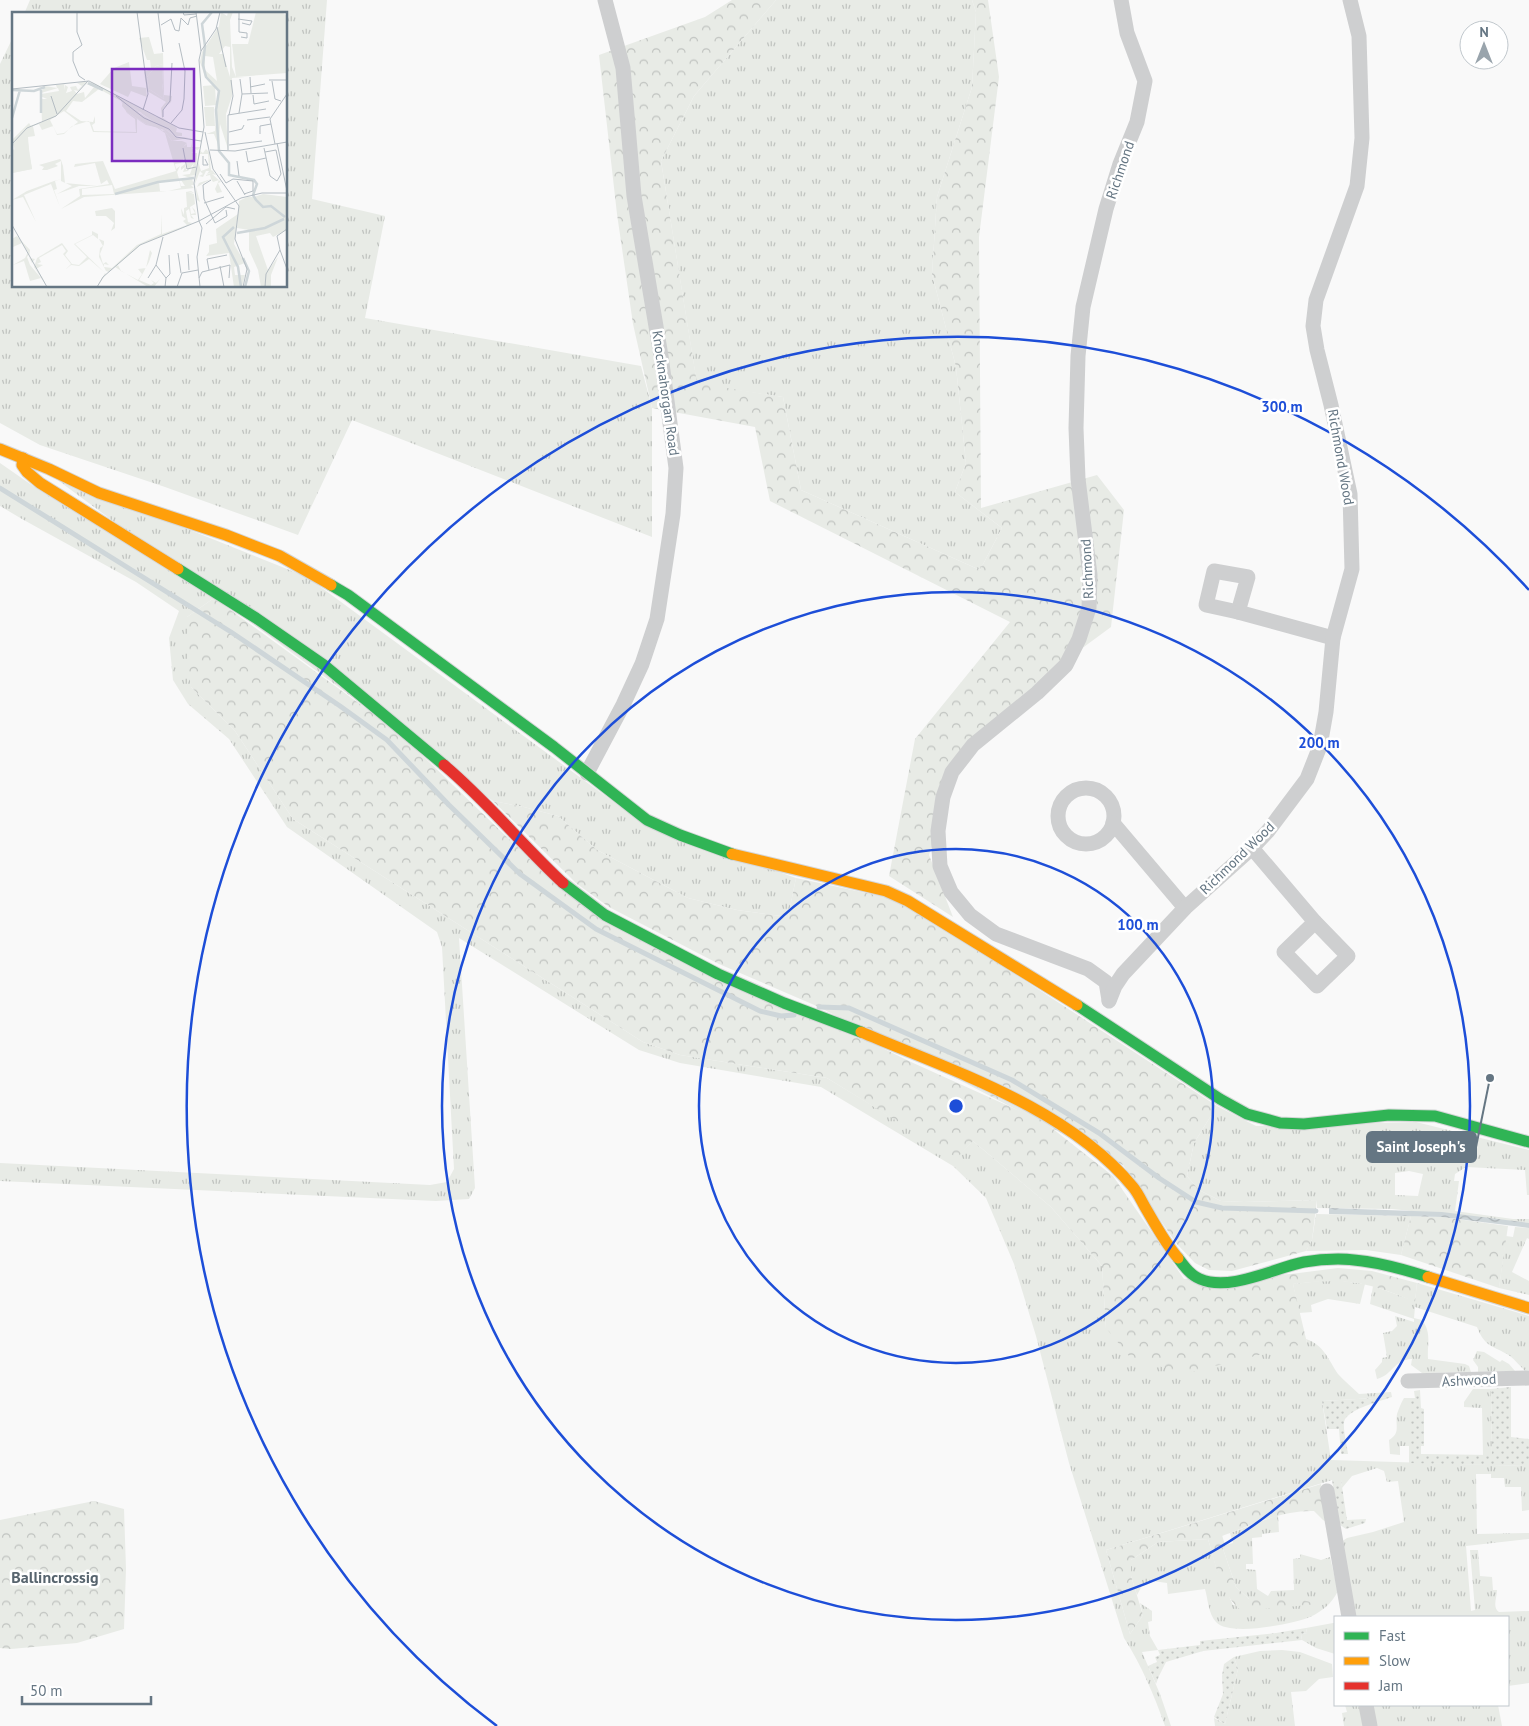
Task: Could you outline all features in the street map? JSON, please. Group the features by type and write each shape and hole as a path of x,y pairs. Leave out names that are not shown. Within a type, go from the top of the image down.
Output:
{"street":[{"name":"Knocknahorgan Road","path":"587,772 623,705 642,664 658,619 667,564 676,468 661,356 634,196 623,68 605,0"},
{"name":"Richmond","path":"1109,1000 1106,982 1088,969 996,934 970,915 952,892 940,866 938,831 943,797 952,772 973,745 1037,693 1066,665 1079,639 1089,608 1090,575 1078,479 1076,428 1078,356 1083,307 1106,209 1120,164 1137,122 1145,81 1127,33 1121,0"},
{"name":"Richmond Wood","path":"1102,1021 1115,986 1123,974 1185,908 1252,848 1268,831 1307,779 1320,746 1326,712 1333,638 1352,570 1350,494 1313,326 1316,300 1357,186 1362,138 1359,36 1350,0"},
{"path":"0,449 50,469 99,492 226,535 280,556 309,571 348,595 587,772 647,820 680,836 739,856 886,891 908,901 1102,1021 1220,1099 1247,1114 1263,1120 1280,1123 1304,1124 1388,1115 1415,1115 1442,1118 1529,1142"},
{"path":"23,458 22,465 40,483 256,618 324,665 446,766 537,859 571,890 606,915 718,974 784,1003 863,1033 1008,1094 1071,1131 1101,1154 1134,1188 1169,1248 1187,1270 1200,1279 1217,1283 1241,1280 1304,1262 1339,1259 1375,1263 1406,1270 1529,1308"},
{"path":"1238,612 1333,638"},
{"path":"1113,823 1185,908"},
{"path":"1252,848 1316,922"},
{"name":"Ashwood","path":"1408,1382 1529,1378"},
{"path":"1327,1491 1349,1616"},
{"path":"1366,1706 1370,1726"}],"green space":[{"path":"30,0 327,0 312,199 385,216 365,318 641,366 652,408 652,537 352,420 298,535 165,487 40,445 0,423 0,64 12,39 12,288 288,288 288,12 25,12"},
{"path":"732,0 776,0 694,96 661,161 697,383 783,397 801,490 980,570 1002,528 955,492 966,463 956,367 932,274 937,197 972,87 976,12 972,0 988,0 999,77 979,237 981,508 1097,475 1124,510 1111,627 1058,666 958,755 929,855 953,917 889,876 915,739 1010,622 770,501 755,427 652,408 633,324 617,214 599,55 705,17"},
{"path":"776,0 972,0 976,12 972,87 937,197 932,274 956,367 966,463 955,492 1002,528 980,570 801,490 783,397 697,384 661,161 694,96"},
{"path":"0,463 36,488 214,598 187,617 191,687 235,731 293,819 643,1042 680,1055 827,1078 957,1157 973,1141 1051,1207 1102,1266 1106,1328 1307,1343 1306,1339 1317,1345 1325,1353 1338,1374 1359,1394 1391,1392 1392,1397 1322,1401 1331,1460 1529,1466 1529,1510 1522,1511 1521,1487 1505,1487 1504,1478 1491,1478 1491,1474 1476,1474 1477,1534 1529,1533 1529,1539 1466,1546 1471,1611 1475,1610 1470,1550 1478,1550 1480,1576 1492,1577 1493,1590 1497,1590 1495,1605 1497,1610 1499,1612 1529,1611 1529,1683 1509,1686 1509,1616 1355,1616 1341,1542 1347,1538 1404,1522 1398,1481 1387,1482 1384,1471 1377,1468 1352,1476 1342,1488 1341,1480 1332,1480 1106,1550 1130,1634 1143,1615 1140,1603 1152,1611 1152,1621 1148,1622 1150,1636 1158,1650 1142,1652 1171,1726 1165,1726 1147,1681 1124,1638 1069,1463 1036,1336 1014,1264 986,1198 953,1166 821,1087 680,1063 639,1050 459,938 475,1188 469,1199 436,1201 0,1181 0,1163 430,1185 447,1182 454,1169 442,947 437,932 287,827 229,739 188,704 173,680 169,638 179,611 136,582 0,506"},
{"path":"48,473 307,577 645,825 796,878 788,917 737,910 688,898 597,850 558,816 493,801"},
{"path":"214,598 397,731 566,894 911,1062 1044,1122 1113,1176 1184,1279 1291,1274 1338,1268 1372,1271 1417,1283 1415,1302 1377,1288 1351,1282 1322,1281 1293,1284 1307,1343 1183,1374 1129,1356 1106,1328 1102,1266 1051,1207 973,1141 957,1158 827,1078 680,1055 643,1042 293,819 235,731 191,687 187,665 187,617"},
{"path":"493,801 558,816 597,850 688,898 737,910 788,917 796,878 885,897 929,918 1217,1106 1194,1143 1187,1176 1199,1190 1221,1201 1317,1200 1312,1240 1306,1251 1232,1271 1209,1270 1195,1263 1176,1243 1123,1165 819,1007 719,964 609,907 577,884"},
{"path":"1217,1106 1256,1126 1416,1122 1529,1150 1529,1195 1527,1195 1525,1170 1466,1167 1455,1174 1454,1181 1459,1181 1455,1211 1513,1219 1529,1219 1529,1223 1392,1209 1317,1208 1317,1200 1221,1201 1199,1190 1187,1176 1194,1143","holes":["1409,1171 1423,1174 1418,1196 1395,1195 1395,1173"]},
{"path":"1316,1214 1411,1216 1401,1255 1366,1250 1306,1251 1312,1240"},
{"path":"1411,1216 1442,1217 1508,1226 1499,1288 1401,1255"},
{"path":"1515,1227 1529,1228 1529,1239 1527,1238 1512,1272 1529,1281 1529,1295 1499,1288 1506,1236 1513,1237"},
{"path":"1320,1281 1365,1284 1360,1304 1328,1299 1311,1305 1312,1312 1299,1313 1293,1284"},
{"path":"1417,1283 1529,1316 1529,1370 1525,1371 1510,1356 1486,1343 1477,1327 1415,1307 1414,1318 1422,1320 1427,1329 1428,1359 1465,1364 1469,1366 1471,1372 1422,1373 1411,1365 1412,1359 1397,1364 1383,1377 1377,1379 1375,1370 1382,1362 1382,1358 1387,1357 1383,1333 1392,1331 1397,1326 1395,1316 1414,1322 1414,1319 1370,1304 1373,1286 1415,1301"},
{"path":"1477,1351 1484,1352 1500,1362 1502,1360 1515,1371 1478,1372 1478,1367 1473,1360"},
{"path":"1511,1387 1511,1437 1529,1439 1529,1466 1409,1463 1409,1398 1415,1398 1414,1391 1420,1390 1421,1408 1424,1409 1424,1446 1421,1446 1421,1454 1492,1455 1491,1389"},
{"path":"1473,1389 1491,1389 1492,1455 1483,1455 1482,1408 1464,1407 1464,1402"},
{"path":"1392,1397 1358,1409 1346,1417 1344,1425 1348,1454 1341,1454 1339,1429 1327,1429 1322,1401"},
{"path":"1404,1398 1409,1398 1409,1446 1400,1446 1400,1455 1390,1454 1389,1440 1395,1435 1397,1414"},
{"path":"1332,1480 1341,1480 1347,1520 1366,1519 1365,1523 1346,1529 1340,1525"},
{"path":"1321,1484 1328,1523 1314,1511 1302,1511 1267,1519 1222,1536 1222,1546 1236,1587 1249,1599 1298,1599 1319,1604 1242,1611 1235,1605 1224,1588 1208,1539 1158,1542 1131,1560 1131,1576 1143,1615 1130,1634 1106,1550"},
{"path":"94,1501 124,1509 126,1569 124,1629 77,1643 11,1649 0,1648 0,1520"},
{"path":"1278,1515 1279,1532 1262,1534 1262,1537 1252,1538 1253,1564 1246,1564 1246,1569 1256,1570 1257,1589 1268,1596 1271,1591 1294,1590 1293,1559 1300,1558 1300,1554 1321,1560 1330,1557 1338,1591 1330,1603 1315,1615 1276,1626 1234,1629 1223,1626 1213,1618 1205,1589 1168,1594 1167,1583 1153,1581 1143,1584 1137,1595 1131,1576 1131,1560 1158,1542 1208,1539 1217,1570 1233,1605 1298,1599 1249,1599 1236,1587 1222,1546 1222,1535 1225,1545 1233,1543 1230,1533"},
{"path":"1334,1623 1334,1654 1316,1648 1302,1640 1301,1634 1307,1633 1306,1628"},
{"path":"1306,1628 1307,1633 1301,1634 1302,1640 1203,1651 1166,1662 1156,1684 1148,1666 1157,1662 1155,1657 1160,1655 1158,1650 1200,1645 1200,1641"},
{"path":"1282,1650 1300,1652 1332,1664 1333,1677 1319,1679 1306,1691 1291,1692 1295,1726 1215,1726 1214,1718 1225,1724 1238,1669 1234,1657 1260,1651"},
{"path":"1234,1657 1238,1669 1225,1724 1214,1717 1223,1694 1222,1676 1224,1664"},
{"path":"1345,1706 1360,1706 1365,1726 1344,1726 1342,1713 1347,1712"},
{"path":"1372,1706 1498,1706 1502,1726 1376,1726"}],"water":[{"path":"1329,1208 1442,1212 1529,1223 1529,1228 1442,1217 1329,1214"}],"waterway":[{"path":"0,488 231,632 387,740 449,805 520,874 596,929 760,1011 781,1016 794,1015"},
{"path":"819,1007 849,1008 1012,1080 1099,1133 1159,1178 1196,1202 1222,1208 1316,1211"}],"traffic: fast":[{"path":"178,569 256,618 324,665 444,765"},
{"path":"331,585 348,595 554,747 647,820 680,835 732,854"},
{"path":"563,883 605,915 718,974 784,1003 861,1032"},
{"path":"1077,1005 1220,1099 1247,1114 1280,1123 1304,1124 1389,1115 1435,1116 1529,1142"},
{"path":"1178,1258 1193,1275 1200,1279 1225,1283 1252,1278 1304,1262 1334,1259 1372,1262 1428,1277"}],"traffic: slow":[{"path":"0,449 49,469 99,493 226,535 280,556 331,585"},
{"path":"23,458 22,465 40,483 178,569"},
{"path":"732,854 886,891 908,901 1077,1005"},
{"path":"861,1032 1007,1094 1076,1135 1106,1159 1133,1187 1164,1240 1178,1258"},
{"path":"1428,1277 1529,1308"}],"traffic: jam":[{"path":"444,765 475,793 563,883"}],"place":[{"name":"Saint Joseph's","path":"1490,1078"}],"district":[{"name":"Ballincrossig","path":"55,1577"}]}
